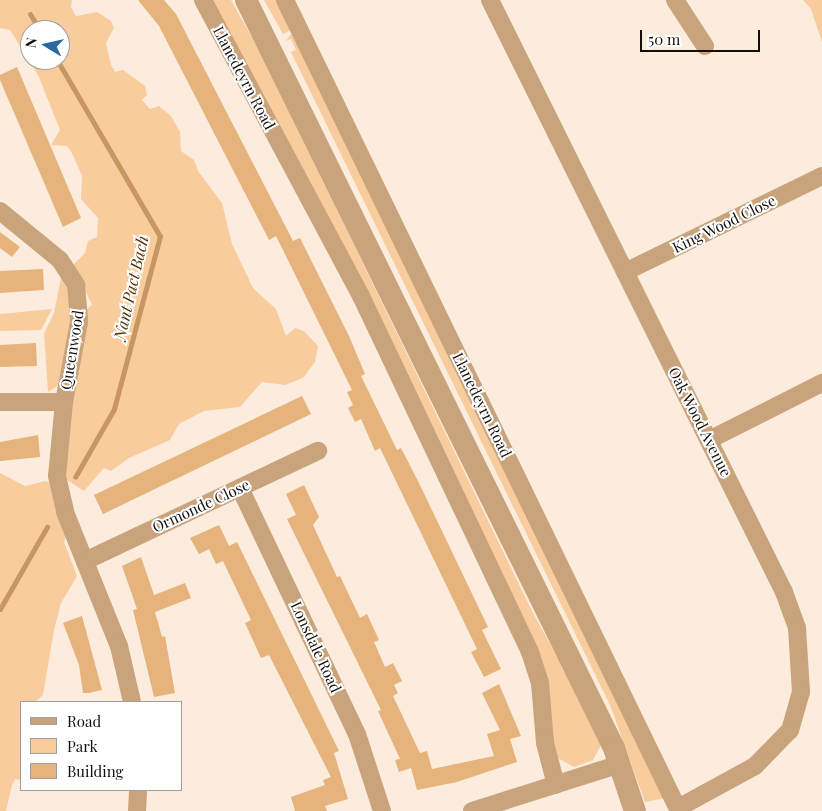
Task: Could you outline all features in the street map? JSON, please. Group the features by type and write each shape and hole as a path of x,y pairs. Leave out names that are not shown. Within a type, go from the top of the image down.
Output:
{"street":[{"name":"Llanedeyrn Road","path":"203,0 376,325 530,652 540,683 545,743 556,785"},
{"path":"246,0 620,764 635,811"},
{"name":"Llanedeyrn Road","path":"285,0 679,809"},
{"name":"Oak Wood Avenue","path":"490,0 792,608 800,642 801,692 795,719 774,750 742,775 679,809"},
{"path":"675,0 705,46"},
{"name":"King Wood Close","path":"625,272 822,176"},
{"name":"Queenwood","path":"0,211 60,260 76,285 79,322 64,402 57,476 65,512 119,646 132,701"},
{"path":"709,440 822,383"},
{"name":"Queenwood","path":"0,402 64,402"},
{"name":"Ormonde Close","path":"85,562 318,450"},
{"name":"Lonsdale Road","path":"240,488 356,734 382,811"},
{"path":"472,811 620,764"},
{"path":"138,791 138,811"}],"green space":[{"path":"0,0 72,0 71,7 76,16 97,12 111,21 114,28 106,43 111,65 115,72 123,70 145,86 147,95 142,100 150,109 159,106 171,116 180,132 181,151 194,160 198,171 222,203 232,244 253,288 276,309 286,336 295,328 304,331 318,346 315,362 303,378 285,385 262,382 240,407 204,411 179,424 170,440 129,458 111,471 104,468 84,491 61,476 82,313 92,305 73,265 85,253 88,241 97,237 98,218 81,199 82,176 72,153 67,146 51,145 60,130 35,70 70,70 70,20 20,20 20,46 10,30 0,28"},
{"path":"208,0 231,0 259,50 533,613 580,698 601,745 593,760 574,767 554,756 545,683"},
{"path":"264,0 277,0 291,27 289,31 283,34"},
{"path":"803,0 822,0 822,42 811,9"},
{"path":"291,34 295,35 666,798 645,802 610,705 291,52 296,50 291,39 286,41"},
{"path":"62,273 75,308 59,385 48,392 44,334 54,313"},
{"path":"52,309 41,330 0,331 0,314"},
{"path":"0,473 25,486 46,481 54,486 68,530 64,542 77,576 61,603 54,630 43,695 36,701 20,701 20,780 15,779 12,785 6,811 0,811"}],"building":[{"path":"138,0 164,0 176,14 293,241 300,238 349,336 365,374 361,376 397,450 401,448 418,481 488,627 482,630 501,669 484,677 471,652 477,649 380,448 375,451 361,419 355,422 348,408 353,405 347,392 352,390 276,236 269,240 159,26"},
{"path":"17,67 81,218 63,227 0,80 0,75"},
{"path":"0,232 20,247 12,257 0,248"},
{"path":"43,269 44,290 0,293 0,271"},
{"path":"36,343 37,366 0,367 0,345"},
{"path":"302,396 311,414 103,514 94,495"},
{"path":"38,435 40,457 0,461 0,442"},
{"path":"304,485 319,517 313,525 337,577 340,576 360,618 367,614 379,640 374,642 385,667 393,663 402,681 394,685 398,693 393,696 420,753 427,751 432,769 494,756 487,734 500,730 482,693 499,684 521,736 510,739 517,762 457,782 417,790 411,768 399,772 395,760 400,759 378,711 381,710 287,519 296,515 286,494"},
{"path":"219,525 229,546 237,542 339,751 334,753 348,799 325,806 327,811 295,811 291,797 325,785 323,780 331,777 269,655 261,658 245,623 251,620 223,561 216,564 209,549 199,554 190,538"},
{"path":"141,557 154,595 185,583 191,598 155,612 162,637 165,636 175,693 154,697 133,610 137,609 122,566"},
{"path":"82,616 102,690 89,693 83,693 79,665 63,623"}],"waterway":[{"name":"Nant Pact Bach","path":"30,14 34,20"},
{"name":"Nant Pact Bach","path":"63,70 160,236 114,409 75,477"},
{"name":"Nant Pact Bach","path":"0,609 47,527"}]}
